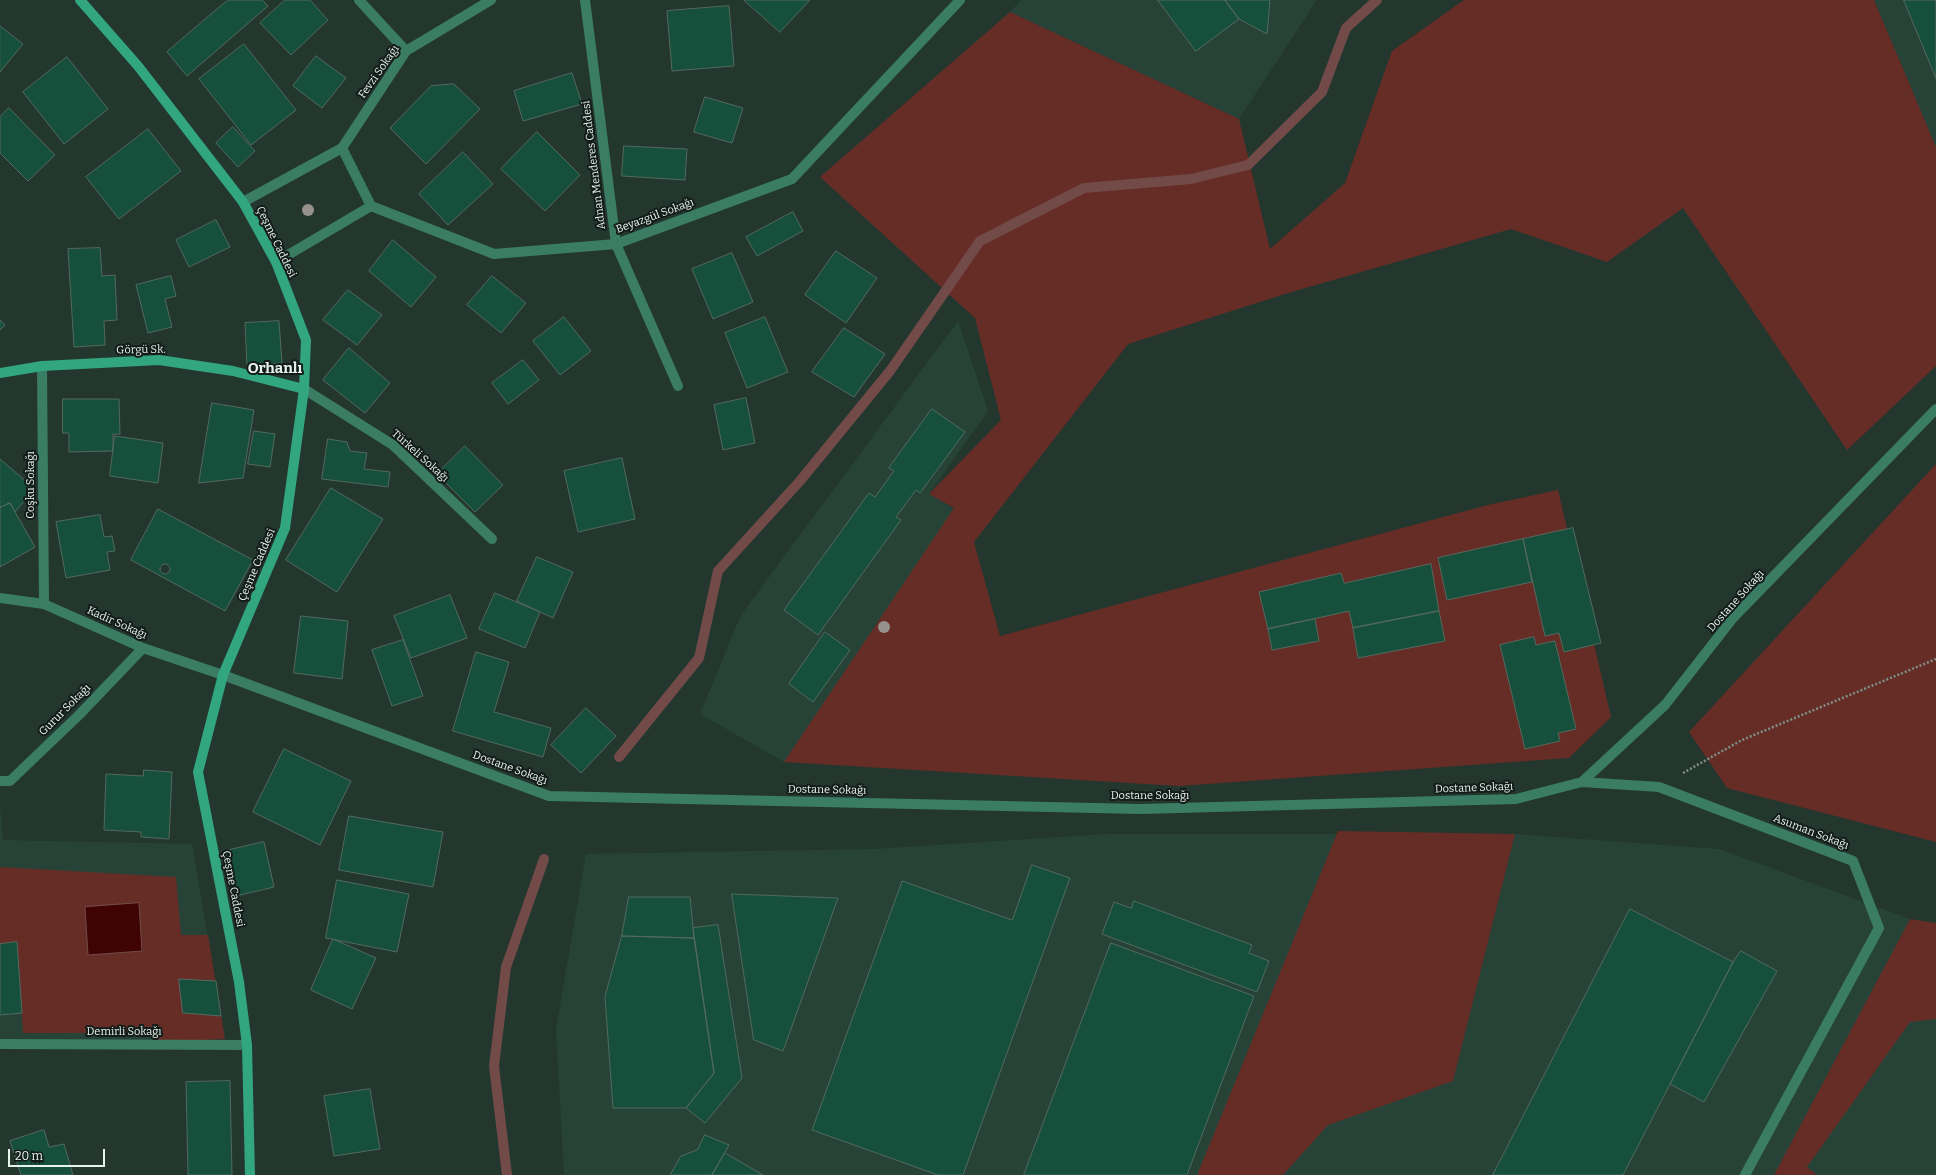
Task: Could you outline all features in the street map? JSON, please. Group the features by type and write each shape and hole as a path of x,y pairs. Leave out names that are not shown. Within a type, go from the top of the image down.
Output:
{"street":[{"name":"Çeşme Caddesi","path":"80,0 138,66 243,202 276,262 306,340 304,389 285,528 223,675 198,772 239,982 247,1045 250,1175"},
{"path":"359,0 406,51"},
{"name":"Fevzi Sokağı","path":"243,202 342,148 406,51 491,0"},
{"name":"Adnan Menderes Caddesi","path":"585,0 616,244 678,386"},
{"name":"Beyazgül Sokağı","path":"371,206 494,254 616,244 792,179 960,0"},
{"path":"276,262 371,206 342,148"},
{"name":"Görgü Sk.","path":"0,373 42,366 159,360 233,371 304,389"},
{"name":"Coşku Sokağı","path":"42,366 44,604"},
{"name":"Türkeli Sokağı","path":"304,389 393,445 492,539"},
{"name":"Dostane Sokağı","path":"223,675 549,796 1140,809 1516,799 1582,782 1665,705 1733,618 1936,409"},
{"name":"Kadir Sokağı","path":"0,598 44,604 143,648 223,675"},
{"name":"Gurur Sokağı","path":"0,781 10,781 79,715 143,648"},
{"name":"Asuman Sokağı","path":"1582,782 1659,787 1853,861 1879,928 1745,1175"},
{"name":"Demirli Sokağı","path":"0,1044 247,1045"}],"path":[{"path":"1659,787 1742,740 1936,659"}],"shaded area":[{"path":"1021,0 1317,0 1239,119 1010,12"},
{"path":"1464,0 1874,0 1936,147 1936,366 1847,450 1683,208 1607,262 1511,229 1288,293 1128,344 974,542 1000,636 1488,505 1558,490 1611,717 1569,758 1179,786 784,762 954,508 929,494 1001,420 975,318 820,177 1010,12 1239,119 1270,249 1345,183 1392,51"},
{"path":"1874,0 1936,0 1936,148"},
{"path":"958,321 988,411 929,494 954,509 784,762 700,714 741,615"},
{"path":"1936,464 1936,842 1727,788 1689,732"},
{"path":"0,805 3,840 192,844 225,1039 0,1044"},
{"path":"1338,831 1515,834 1453,1081 1328,1125 1283,1175 1197,1175"},
{"path":"1109,834 1513,834 1719,849 1910,919 1936,923 1936,1175 564,1175 556,1029 586,854 873,849"},
{"path":"0,867 176,877 181,935 208,935 225,1039 158,1042 158,1033 23,1033 17,942 0,944"},
{"path":"139,903 142,951 88,955 85,907"},
{"path":"1910,919 1936,923 1936,1019 1910,1022 1807,1167 1817,1175 1774,1175"}],"building":[{"path":"228,0 262,0 268,6 187,76 167,52"},
{"path":"285,0 310,0 328,20 291,55 260,23"},
{"path":"744,0 810,0 780,32"},
{"path":"1158,0 1225,0 1239,19 1196,51"},
{"path":"1225,0 1270,0 1267,34 1239,19"},
{"path":"1904,0 1936,0 1936,78"},
{"path":"729,6 734,66 672,71 667,11"},
{"path":"0,26 23,44 0,72"},
{"path":"244,44 296,110 251,145 199,79"},
{"path":"316,56 346,78 322,108 293,86"},
{"path":"67,57 108,109 64,144 23,92"},
{"path":"572,73 582,104 523,121 514,91"},
{"path":"454,84 480,109 426,164 390,128 431,86"},
{"path":"705,97 743,108 732,143 694,132"},
{"path":"9,108 55,155 28,181 0,153 0,117"},
{"path":"233,127 255,151 238,167 216,143"},
{"path":"148,129 181,171 119,219 86,177"},
{"path":"537,132 580,175 545,211 501,169"},
{"path":"624,146 687,149 685,180 622,176"},
{"path":"463,152 493,184 448,225 419,194"},
{"path":"793,212 803,231 757,256 746,237"},
{"path":"216,220 230,247 189,267 176,240"},
{"path":"393,240 436,277 411,307 369,271"},
{"path":"100,248 102,276 115,275 117,320 104,321 105,345 74,347 68,249"},
{"path":"836,251 877,278 846,323 805,295"},
{"path":"732,253 753,302 713,319 692,269"},
{"path":"171,276 176,296 165,299 172,327 148,333 136,285"},
{"path":"492,276 526,303 501,333 467,305"},
{"path":"348,290 382,315 357,345 323,320"},
{"path":"564,317 591,351 560,375 533,341"},
{"path":"765,317 788,372 747,388 725,333"},
{"path":"0,320 5,325 0,330"},
{"path":"279,321 282,363 247,365 245,323"},
{"path":"844,328 885,354 854,397 812,372"},
{"path":"349,348 390,383 365,413 323,380"},
{"path":"523,360 539,380 508,404 492,383"},
{"path":"746,398 755,443 723,450 714,405"},
{"path":"63,399 119,399 120,434 113,434 113,451 69,452 69,433 63,433"},
{"path":"212,403 254,410 243,478 199,483"},
{"path":"932,409 965,432 920,493 916,490 896,517 901,520 818,635 784,610 869,493 875,497 894,471 889,468"},
{"path":"254,431 275,434 270,467 248,464"},
{"path":"115,436 163,443 158,483 110,476"},
{"path":"328,439 347,442 350,451 367,453 364,469 390,472 388,487 322,479"},
{"path":"465,446 503,485 475,512 437,474"},
{"path":"622,458 635,519 578,532 564,471"},
{"path":"0,459 35,489 15,512 10,503 1,507 0,506"},
{"path":"331,488 383,519 337,592 286,560"},
{"path":"10,503 35,547 0,567 0,508"},
{"path":"158,509 253,560 225,611 131,560"},
{"path":"100,515 104,537 112,536 115,551 107,552 110,570 66,578 56,522"},
{"path":"1573,528 1601,643 1564,652 1559,633 1545,636 1523,539"},
{"path":"1523,539 1532,582 1447,600 1438,558"},
{"path":"537,557 573,572 553,618 517,601"},
{"path":"163,564 167,564 169,565 169,573 163,574 160,571 160,567"},
{"path":"1431,564 1439,611 1353,628 1349,611 1268,629 1259,592 1341,573 1344,583"},
{"path":"495,593 540,612 525,648 479,629"},
{"path":"450,595 467,638 411,658 394,616"},
{"path":"1439,611 1445,641 1358,658 1353,628"},
{"path":"301,616 348,621 342,679 294,673"},
{"path":"1315,619 1319,641 1272,650 1268,629"},
{"path":"825,632 850,650 813,702 789,684"},
{"path":"1534,637 1536,645 1555,641 1576,729 1558,733 1560,741 1525,749 1500,645"},
{"path":"403,640 423,696 392,706 372,650"},
{"path":"476,652 509,662 494,712 551,728 543,757 453,731"},
{"path":"586,708 616,736 581,773 551,745"},
{"path":"284,749 351,781 320,845 253,812"},
{"path":"144,770 172,772 169,839 141,837 141,832 104,830 106,774 143,776"},
{"path":"349,816 443,832 433,887 339,870"},
{"path":"264,842 274,887 236,896 225,851"},
{"path":"1032,865 1070,878 963,1175 938,1175 812,1130 902,881 1012,920"},
{"path":"337,880 409,894 397,952 326,938"},
{"path":"732,894 838,898 783,1051 754,1040"},
{"path":"629,897 690,897 694,938 622,936"},
{"path":"1134,901 1252,945 1249,953 1269,961 1257,992 1102,934 1114,902 1131,908"},
{"path":"1630,909 1733,962 1623,1175 1493,1175"},
{"path":"718,925 742,1078 705,1123 686,1108 714,1073 693,928"},
{"path":"622,936 694,938 714,1073 686,1108 613,1108 605,997"},
{"path":"333,939 376,958 352,1009 311,990"},
{"path":"17,942 22,1013 0,1015 0,944"},
{"path":"1111,943 1254,996 1187,1175 1024,1175"},
{"path":"1741,951 1777,971 1704,1102 1670,1084 1733,962"},
{"path":"179,979 216,981 221,1016 183,1013"},
{"path":"230,1081 232,1175 188,1175 186,1082"},
{"path":"370,1089 380,1149 334,1156 324,1096"},
{"path":"44,1130 49,1147 64,1144 73,1175 21,1175 10,1141"},
{"path":"705,1135 729,1145 712,1175 670,1175 681,1156 697,1150"},
{"path":"725,1153 763,1175 712,1175"}],"waterway":[{"path":"619,757 699,658 718,571 800,481 890,371 980,241 1084,188 1191,179 1248,165 1322,92 1346,28 1377,0"},
{"path":"507,1175 494,1066 506,967 544,859"}],"district":[{"name":"Orhanlı","path":"275,369"}]}
